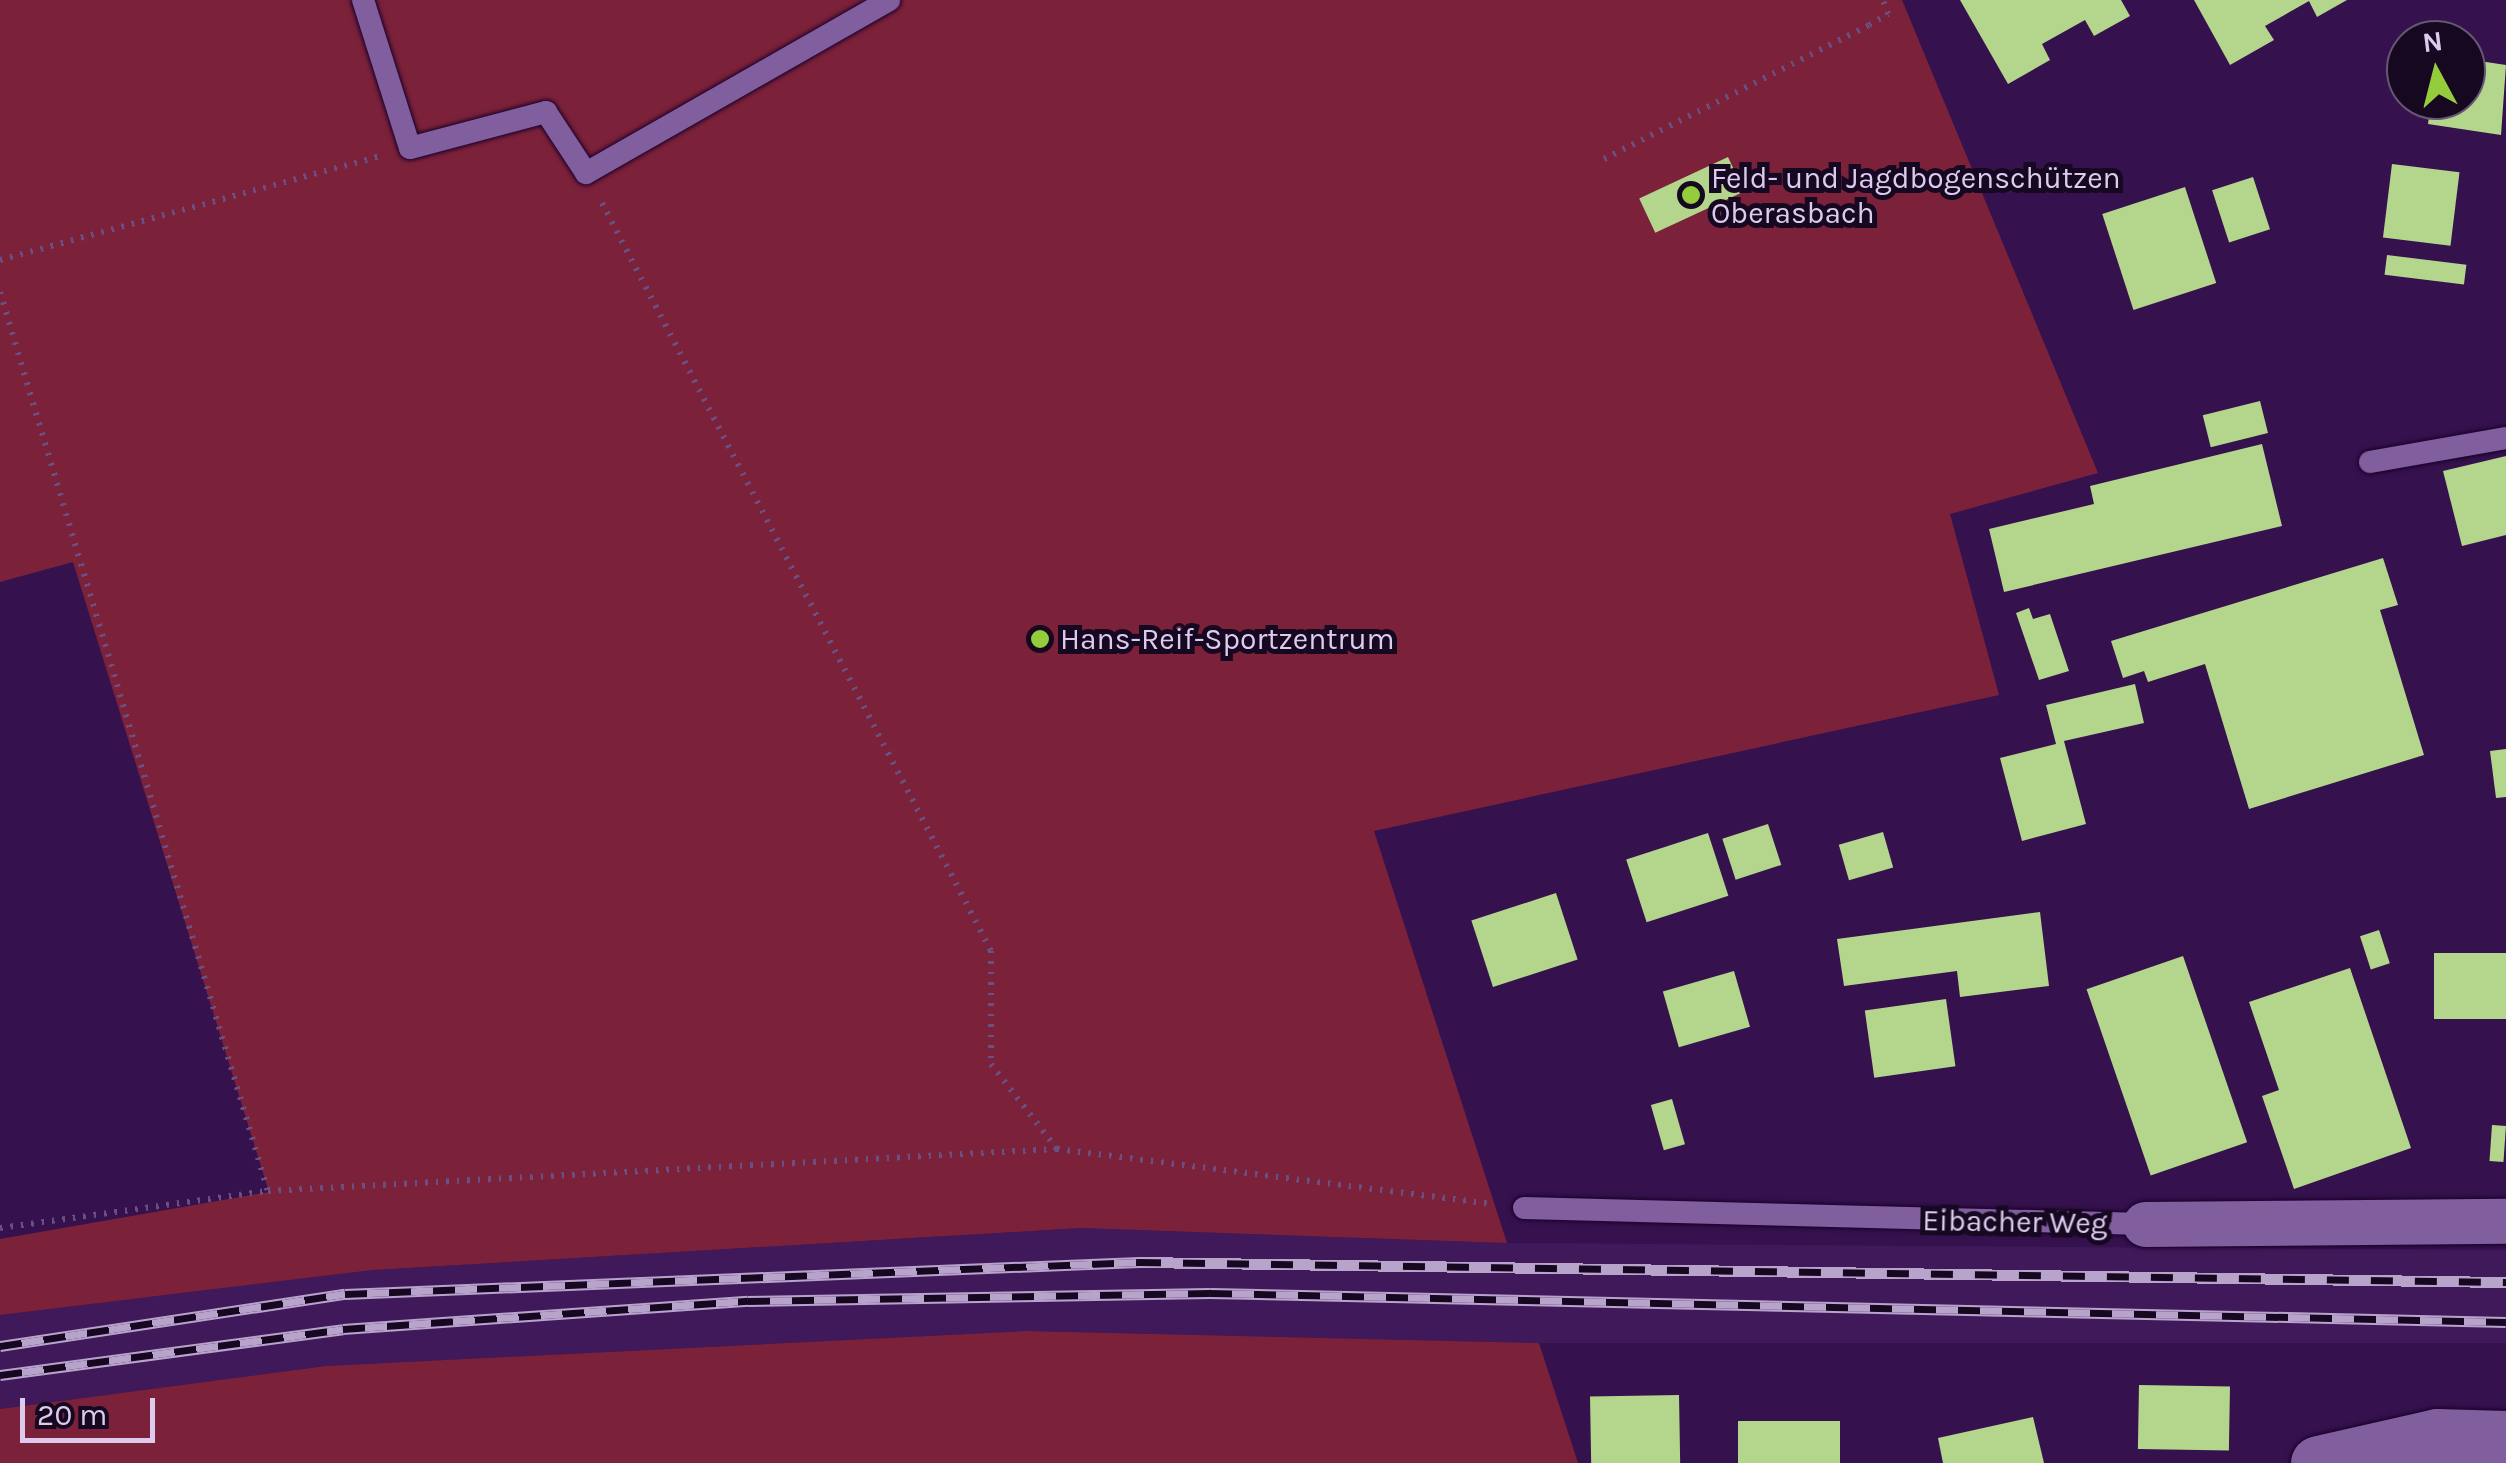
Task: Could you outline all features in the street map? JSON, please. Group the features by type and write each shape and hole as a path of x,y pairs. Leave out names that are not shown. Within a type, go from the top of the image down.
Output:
{"street":[{"name":"Eibacher Weg","path":"2145,1224 2506,1222"},
{"path":"2318,1463 2438,1436 2506,1438"}],"lane":[{"path":"363,0 410,148 546,112 586,173 888,0"},
{"path":"2370,462 2506,438"},
{"name":"Eibacher Weg","path":"1524,1208 2145,1224"}],"path":[{"path":"1604,158 1870,25 1888,14 1883,0"},
{"path":"0,260 410,148"},
{"path":"586,173 990,951 992,1064 1057,1149"},
{"path":"0,292 268,1191"},
{"path":"0,1228 268,1191 1057,1149 1524,1208"}],"shaded area":[{"name":"Hans-Reif-Sportzentrum","path":"0,0 1902,0 2098,473 1950,514 1999,695 1374,831 1507,1243 1082,1228 373,1270 0,1315 0,1239 269,1192 73,562 0,582"},
{"path":"1082,1228 1507,1243 2506,1250 2506,1343 1539,1343 1027,1331 326,1366 0,1409 0,1315 373,1270"},
{"path":"1027,1331 1539,1343 1578,1463 0,1463 0,1409 326,1366"}],"building":[{"path":"1960,0 2121,0 2130,16 2094,36 2085,20 2042,44 2050,60 2008,84"},
{"path":"2194,0 2347,0 2317,17 2309,1 2265,26 2274,40 2230,65"},
{"path":"2486,62 2506,65 2501,135 2428,124 2428,120 2486,120"},
{"name":"Feld- und Jagdbogenschützen Oberasbach","path":"1728,157 1744,191 1655,233 1639,198"},
{"path":"2392,164 2459,172 2450,246 2383,237"},
{"path":"2253,177 2270,229 2229,243 2212,190"},
{"path":"2185,187 2216,283 2133,310 2102,214"},
{"path":"2387,255 2466,265 2464,285 2385,275"},
{"path":"2260,401 2268,433 2211,447 2203,415"},
{"path":"2262,444 2282,526 2004,592 1989,529 2094,504 2090,486"},
{"path":"2506,456 2506,535 2462,546 2443,471"},
{"path":"2383,558 2398,605 2380,610 2424,755 2249,809 2205,664 2148,682 2144,671 2123,678 2111,641"},
{"path":"2029,608 2033,619 2050,614 2069,671 2039,680 2016,613"},
{"path":"2135,684 2144,723 2064,741 2086,824 2022,841 2000,758 2056,744 2046,705"},
{"path":"2506,749 2506,797 2496,798 2490,751"},
{"path":"1768,824 1781,865 1736,880 1722,839"},
{"path":"1883,832 1893,868 1849,880 1839,845"},
{"path":"1708,833 1728,896 1647,922 1626,860"},
{"path":"1556,893 1578,960 1493,987 1471,921"},
{"path":"2040,912 2049,986 1960,997 1957,971 1844,986 1837,939"},
{"path":"2379,930 2390,963 2371,969 2360,936"},
{"path":"2434,953 2506,953 2506,1019 2434,1019"},
{"path":"2183,956 2247,1142 2151,1175 2087,989"},
{"path":"2350,968 2411,1148 2294,1189 2262,1096 2279,1090 2249,1002"},
{"path":"1734,971 1750,1027 1679,1047 1663,991"},
{"path":"1946,999 1955,1066 1874,1078 1865,1010"},
{"path":"1672,1099 1685,1144 1664,1150 1651,1105"},
{"path":"2492,1125 2506,1126 2503,1162 2489,1161"},
{"path":"2139,1385 2230,1387 2229,1451 2138,1449"},
{"path":"1679,1395 1680,1463 1591,1463 1590,1397"},
{"path":"2033,1417 2044,1463 1943,1463 1938,1438"},
{"path":"1738,1421 1840,1421 1840,1463 1738,1463"}],"railway":[{"path":"0,1346 345,1294 1139,1262 2506,1282"},
{"path":"0,1375 343,1329 748,1301 1210,1293 2506,1322"}],"place":[{"name":"Feld- und Jagdbogenschützen Oberasbach","path":"1691,195"},
{"name":"Hans-Reif-Sportzentrum","path":"1040,639"}]}
